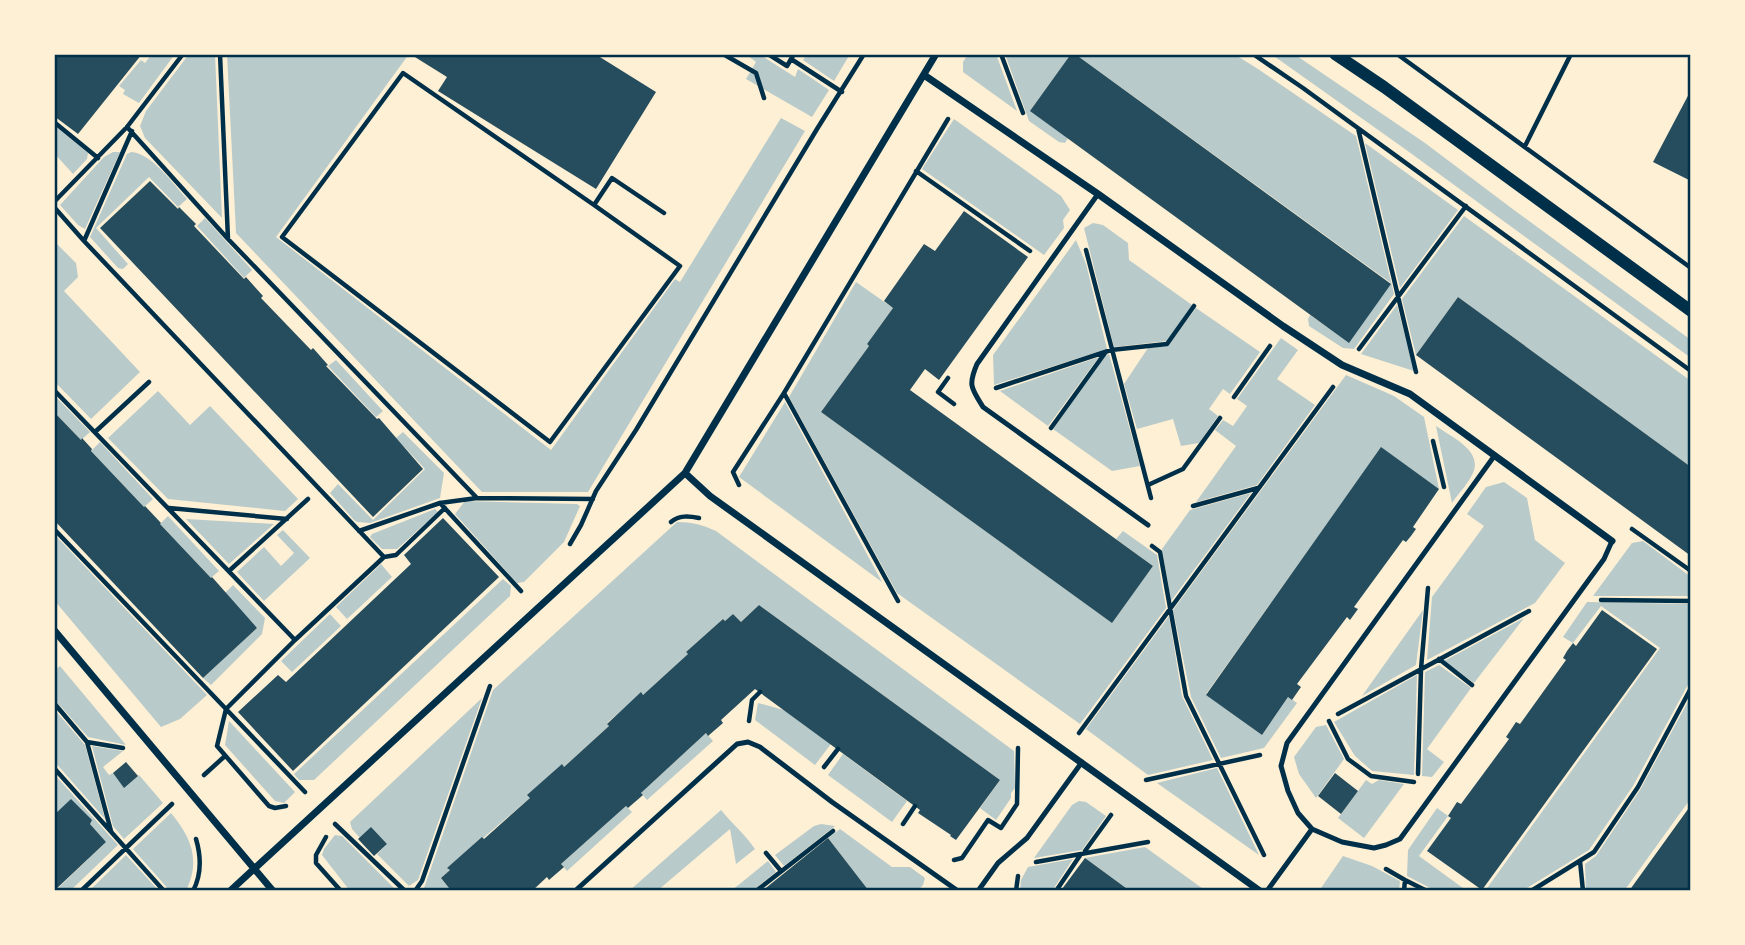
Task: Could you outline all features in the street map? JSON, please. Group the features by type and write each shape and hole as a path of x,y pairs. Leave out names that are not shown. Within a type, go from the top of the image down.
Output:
{"street":[{"path":"230,891 685,473 936,54"},
{"path":"1335,54 1384,86 1691,311"},
{"path":"924,75 1098,194 1283,326 1348,368 1410,394 1612,541"},
{"path":"685,473 710,496 1260,891"},
{"path":"54,630 273,891"}],"lane":[{"path":"1098,194 977,364 970,379 983,407 1148,525"},
{"path":"1495,455 1287,743 1281,766 1288,791 1298,813 1312,829 1342,842 1374,848 1400,839 1604,559 1612,541"},
{"path":"575,891 737,744 748,743 760,747 958,891"},
{"path":"978,891 998,863 1027,838 1082,762"},
{"path":"1267,891 1312,829"}],"path":[{"path":"183,54 129,129 54,205 84,241 384,557"},
{"path":"220,54 228,239"},
{"path":"723,54 756,73 764,98"},
{"path":"768,54 787,66 793,57 842,92"},
{"path":"568,546 593,499 864,54"},
{"path":"1001,54 1023,114"},
{"path":"1253,54 1691,371"},
{"path":"1397,54 1691,268"},
{"path":"1525,146 1570,54"},
{"path":"403,73 594,205 680,266 550,442 282,237 403,73"},
{"path":"739,487 733,472 784,393 961,99"},
{"path":"54,122 98,158"},
{"path":"1357,127 1417,375"},
{"path":"129,129 228,239 477,498"},
{"path":"84,241 129,129"},
{"path":"916,171 1048,264"},
{"path":"594,205 612,178 664,213"},
{"path":"1354,356 1466,206"},
{"path":"1078,222 1153,505"},
{"path":"975,394 1111,350 1167,344 1194,306"},
{"path":"1234,397 1283,326"},
{"path":"1037,447 1105,352"},
{"path":"1089,741 1078,733 1348,368"},
{"path":"953,371 938,392 960,408"},
{"path":"95,432 149,382"},
{"path":"54,390 295,640"},
{"path":"784,393 899,603 888,596"},
{"path":"1148,485 1183,469 1220,418"},
{"path":"1193,506 1259,488"},
{"path":"359,531 440,503 477,498 593,499"},
{"path":"229,571 308,499"},
{"path":"440,503 521,591"},
{"path":"169,508 287,519"},
{"path":"289,805 275,808 269,806 217,746 226,709 384,557 396,555 445,508"},
{"path":"663,529 673,520 687,516 709,523"},
{"path":"54,529 226,709"},
{"path":"1432,542 1421,669 1418,782 1371,776 1348,759 1328,719 1421,669 1438,660 1529,611"},
{"path":"1149,544 1160,552 1186,696 1276,878"},
{"path":"1600,600 1691,601"},
{"path":"1438,660 1472,685"},
{"path":"415,891 422,881 490,686 480,695"},
{"path":"1531,891 1594,852 1638,787 1691,688"},
{"path":"749,722 752,700 760,692"},
{"path":"54,703 88,742 111,832"},
{"path":"88,742 125,749"},
{"path":"1018,748 1028,755"},
{"path":"820,774 838,749"},
{"path":"1154,789 1143,781 1268,754"},
{"path":"81,891 225,756"},
{"path":"54,768 164,891"},
{"path":"1067,783 1120,821"},
{"path":"297,799 315,784"},
{"path":"164,795 171,805"},
{"path":"898,831 915,806"},
{"path":"1056,891 1111,815"},
{"path":"756,891 852,816"},
{"path":"338,826 326,837 316,855 316,863 341,891"},
{"path":"193,833 200,852 200,865 193,891"},
{"path":"1138,835 1158,849"},
{"path":"1025,864 1148,842"},
{"path":"766,853 781,871"},
{"path":"1580,861 1583,891"},
{"path":"1404,891 1405,880"}],"shaded area":[{"path":"152,54 175,54 139,103 123,94 125,90 119,86 141,60 145,63"},
{"path":"189,54 215,54 222,218 145,138 140,126 146,111"},
{"path":"227,54 409,54 276,237 551,450 675,279 680,282 781,118 805,131 588,492 482,492 236,233"},
{"path":"749,54 759,54 795,77 798,69 829,90 812,117 746,79 756,62"},
{"path":"807,54 850,54 834,81 803,60"},
{"path":"968,54 996,54 1017,111 963,72 963,62"},
{"path":"1005,54 1071,54 1068,138 1065,143 1059,142 1029,121"},
{"path":"1075,54 1234,54 1356,136 1394,294 1354,349 1343,348 1309,326 1310,315 1349,342 1391,283"},
{"path":"1271,54 1294,54 1425,143 1691,340 1691,358 1405,149"},
{"path":"954,119 1061,196 1070,210 1063,220 1064,228 1044,255 922,169"},
{"path":"54,125 88,153 87,159 73,174 54,153"},
{"path":"1365,143 1458,210 1400,288"},
{"path":"120,152 85,229 60,205 104,157"},
{"path":"131,152 154,163 187,199 178,207 149,177 96,228 128,264 123,269 118,268 90,237 127,154"},
{"path":"1464,216 1691,381 1691,467 1458,297 1416,355 1402,299"},
{"path":"205,218 252,270 244,278 197,226"},
{"path":"1093,223 1103,225 1128,243 1129,260 1192,305 1167,341 1114,347 1084,228"},
{"path":"1076,240 1086,264 1107,349 994,385 993,355"},
{"path":"54,241 76,263 78,277 64,291 140,372 91,419 54,381"},
{"path":"856,282 893,308 821,412 1111,622 1153,566 1116,539 1123,531 1157,555 1166,608 1080,724 897,593 789,397"},
{"path":"1397,305 1414,371 1361,354"},
{"path":"1196,308 1260,352 1230,394 1223,389 1209,409 1218,416 1199,443 1181,446 1173,419 1137,429 1124,384 1148,348 1168,346"},
{"path":"1281,338 1298,350 1277,379 1315,405 1257,485 1196,502 1236,446 1215,430 1223,420 1233,426 1247,406 1237,399"},
{"path":"1109,354 1140,466 1112,471 1053,429"},
{"path":"1099,357 1048,426 1000,391"},
{"path":"336,360 383,411 376,417 328,366"},
{"path":"1346,375 1394,396 1424,417 1439,489 1381,448 1206,694 1262,735 1288,697 1297,703 1264,748 1221,758 1191,697 1173,610"},
{"path":"158,391 190,425 210,406 298,499 285,511 168,499 108,438"},
{"path":"54,395 90,432 81,440 54,412"},
{"path":"785,402 882,582 739,477"},
{"path":"1436,426 1464,446 1474,459 1472,475 1452,503"},
{"path":"403,432 444,473 440,498 370,523 357,522 330,493 338,484 373,520 425,469 396,438"},
{"path":"100,442 153,499 144,507 91,451"},
{"path":"1504,482 1527,498 1535,540 1565,563 1535,603 1427,660 1432,597 1484,526 1467,514 1486,487"},
{"path":"1251,493 1171,601 1162,549 1190,510"},
{"path":"465,501 580,506 564,542 524,582 517,583 455,514"},
{"path":"435,509 438,512 397,549 382,549 370,537 372,534"},
{"path":"168,516 219,571 211,578 160,524"},
{"path":"186,519 274,524 229,564"},
{"path":"677,522 697,524 716,531 1014,751 1015,788 996,820 980,808 1000,780 759,605 741,622 733,614 725,621 723,619 643,695 641,693 607,723 609,726 564,767 561,765 528,795 530,798 448,868 450,870 441,878 449,888 446,891 423,891 493,690"},
{"path":"283,530 310,558 264,601 237,572 264,547 281,566 294,553 277,535"},
{"path":"54,534 207,695 180,719 161,727 54,600"},
{"path":"1643,541 1691,577 1691,596 1593,596 1632,543"},
{"path":"381,564 392,577 347,619 336,607"},
{"path":"503,579 511,586 510,596 314,780 299,780 294,774"},
{"path":"233,585 265,618 262,634 211,685 203,678 257,628 225,593"},
{"path":"1587,602 1691,604 1691,679 1633,786 1589,850 1522,891 1485,891 1660,648 1601,606 1573,643 1563,637"},
{"path":"1423,610 1416,665 1362,696"},
{"path":"330,614 341,626 292,672 281,661"},
{"path":"1169,616 1182,696 1213,760 1148,775 1086,729"},
{"path":"1524,618 1474,683 1444,661"},
{"path":"1439,665 1471,688 1427,749 1444,762 1432,777 1422,776 1425,672"},
{"path":"60,666 126,745 88,737 54,699 54,671"},
{"path":"1417,675 1414,775 1372,771 1355,756 1334,722"},
{"path":"1691,696 1691,798 1624,891 1586,891 1585,864 1596,856 1640,790"},
{"path":"482,698 418,880 409,886 377,854 387,844 371,828 360,838 350,822"},
{"path":"758,703 784,710 831,744 815,765 755,720"},
{"path":"54,709 85,745 105,819 54,761"},
{"path":"229,721 295,792 284,803 275,801 225,745"},
{"path":"1326,725 1344,759 1316,798 1299,774 1294,757 1316,727"},
{"path":"706,733 713,741 647,800 641,793"},
{"path":"92,746 123,751 103,767 109,775 113,773 124,787 139,775 163,803 124,839 113,826"},
{"path":"843,754 907,801 892,822 828,775"},
{"path":"1217,768 1259,855 1157,783"},
{"path":"54,774 118,845 70,891 55,891 106,842 90,824 54,815"},
{"path":"1366,780 1372,784 1379,780 1404,784 1364,838 1338,818"},
{"path":"1079,801 1086,802 1106,816 1082,850 1034,858 1072,805"},
{"path":"626,806 632,812 567,871 561,864"},
{"path":"1437,808 1448,816 1419,856 1467,891 1436,891 1407,876 1408,850"},
{"path":"721,810 755,849 736,864 730,829 657,891 629,891"},
{"path":"171,813 184,831 192,849 193,869 186,891 170,891 133,849"},
{"path":"814,826 835,826 784,866 775,855"},
{"path":"840,829 892,867 910,867 925,878 923,885 917,891 869,891 828,838"},
{"path":"335,835 342,836 397,891 350,891 322,855"},
{"path":"1145,847 1206,891 1130,891 1085,858"},
{"path":"126,855 159,891 89,891"},
{"path":"1343,856 1372,866 1400,881 1399,891 1319,891"},
{"path":"1073,859 1052,891 1020,891 1021,880 1028,867"},
{"path":"768,861 776,872 752,891 731,891"}],"building":[{"path":"54,54 142,54 78,134 54,116"},
{"path":"410,54 595,54 656,92 596,189 438,91 447,77"},
{"path":"1071,54 1075,54 1391,284 1349,343 1030,111"},
{"path":"1691,90 1691,181 1653,162"},
{"path":"150,181 196,224 194,226 244,279 246,277 263,296 261,298 311,350 313,348 328,365 326,366 377,419 379,418 423,469 373,517 100,228"},
{"path":"964,211 1028,257 939,380 925,369 910,390 1153,566 1112,623 821,412 893,308 884,301 924,244 935,251"},
{"path":"1458,297 1691,467 1691,556 1416,355"},
{"path":"54,412 81,440 82,438 91,451 257,628 203,678 54,520"},
{"path":"1381,447 1439,489 1413,527 1416,529 1411,536 1406,542 1403,540 1354,607 1358,609 1350,620 1347,617 1297,684 1301,687 1292,700 1288,697 1262,735 1206,695"},
{"path":"443,518 499,577 293,771 238,712 278,675 286,682 411,564 404,555"},
{"path":"759,605 1000,780 956,840 918,813 920,810 755,689 721,720 723,723 708,736 706,733 641,793 643,795 628,808 626,806 561,864 564,867 549,880 547,877 532,891 446,891 449,888 441,878 450,870 447,868 530,798 527,795 562,764 564,767 641,692 643,695 723,619 725,621 733,614 741,622"},
{"path":"1602,610 1657,649 1482,890 1427,851 1451,818 1448,816 1457,802 1461,804 1509,739 1506,737 1516,722 1520,724 1566,660 1563,658 1567,651 1573,643 1576,646"},
{"path":"126,762 138,776 124,788 113,773"},
{"path":"1335,773 1358,791 1341,814 1318,796"},
{"path":"71,799 92,820 90,824 106,842 54,891 54,815"},
{"path":"1691,805 1691,891 1629,891"},
{"path":"371,827 387,844 374,856 358,839"},
{"path":"828,838 869,891 762,891"},
{"path":"1085,858 1130,891 1064,891 1062,889"}]}
